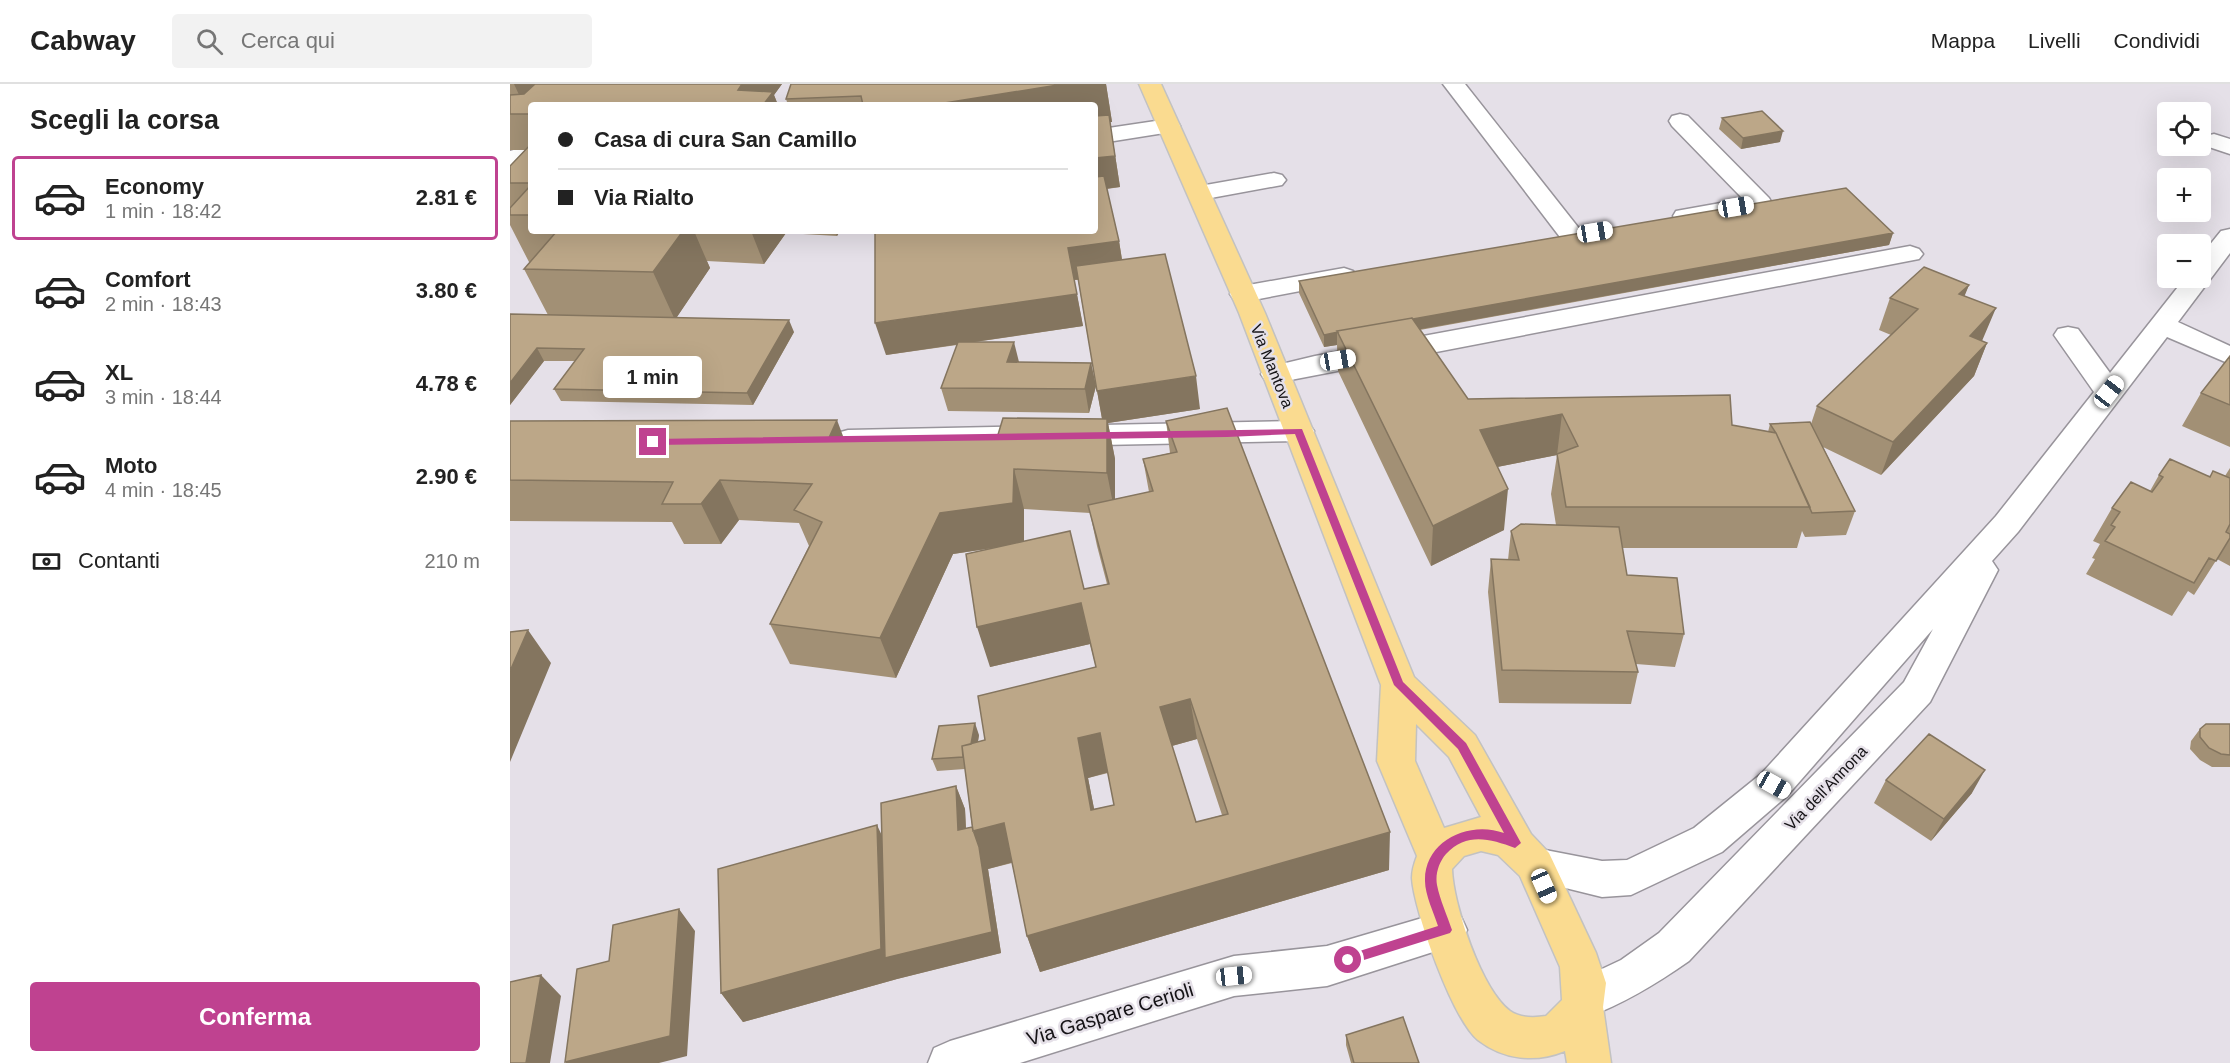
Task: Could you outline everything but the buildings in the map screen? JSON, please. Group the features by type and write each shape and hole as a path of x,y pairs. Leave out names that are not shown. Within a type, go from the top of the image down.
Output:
{"main road":[{"name":"Via Mantova","path":"1150,84 1244,294 1399,685 1396,761 1437,856"},
{"name":"Via Mantova","path":"1399,685 1462,746 1525,854 1581,967 1584,1003"},
{"path":"1525,854 1499,836 1480,834 1463,836 1449,844 1437,856 1432,869 1431,883 1446,930 1476,1003 1508,1046 1517,1037 1533,1039 1550,1036 1565,1029 1584,1003"},
{"path":"1584,1003 1589,1063"}],"street":[{"path":"1455,84 1572,236"},
{"path":"1666,219 1760,203 1680,121"},
{"path":"1098,137 1169,126"},
{"path":"510,163 517,156 528,156"},
{"path":"1200,193 1274,180"},
{"name":"Via dell'Annona","path":"2211,261 2230,236"},
{"path":"1275,374 1315,364 1910,254"},
{"path":"1244,294 1371,271"},
{"name":"Via dell'Annona","path":"1525,854 1602,879 1631,878 1708,840 1774,785 2007,524 2190,288"},
{"path":"2161,324 2230,356"},
{"path":"2068,335 2109,392"},
{"path":"821,440 1299,431"},
{"name":"Via dell'Annona","path":"1584,1003 1636,974 1674,947 1917,692 2007,524"},
{"path":"1774,785 1810,805"},
{"name":"Via Gaspare Cerioli","path":"950,1063 1234,976 1327,966 1446,930"}],"route":[{"path":"653,442 1227,435 1299,431 1399,685 1462,746 1515,843 1499,836 1480,834 1463,836 1449,844 1437,856 1432,869 1431,883 1446,930 1348,960"}]}
